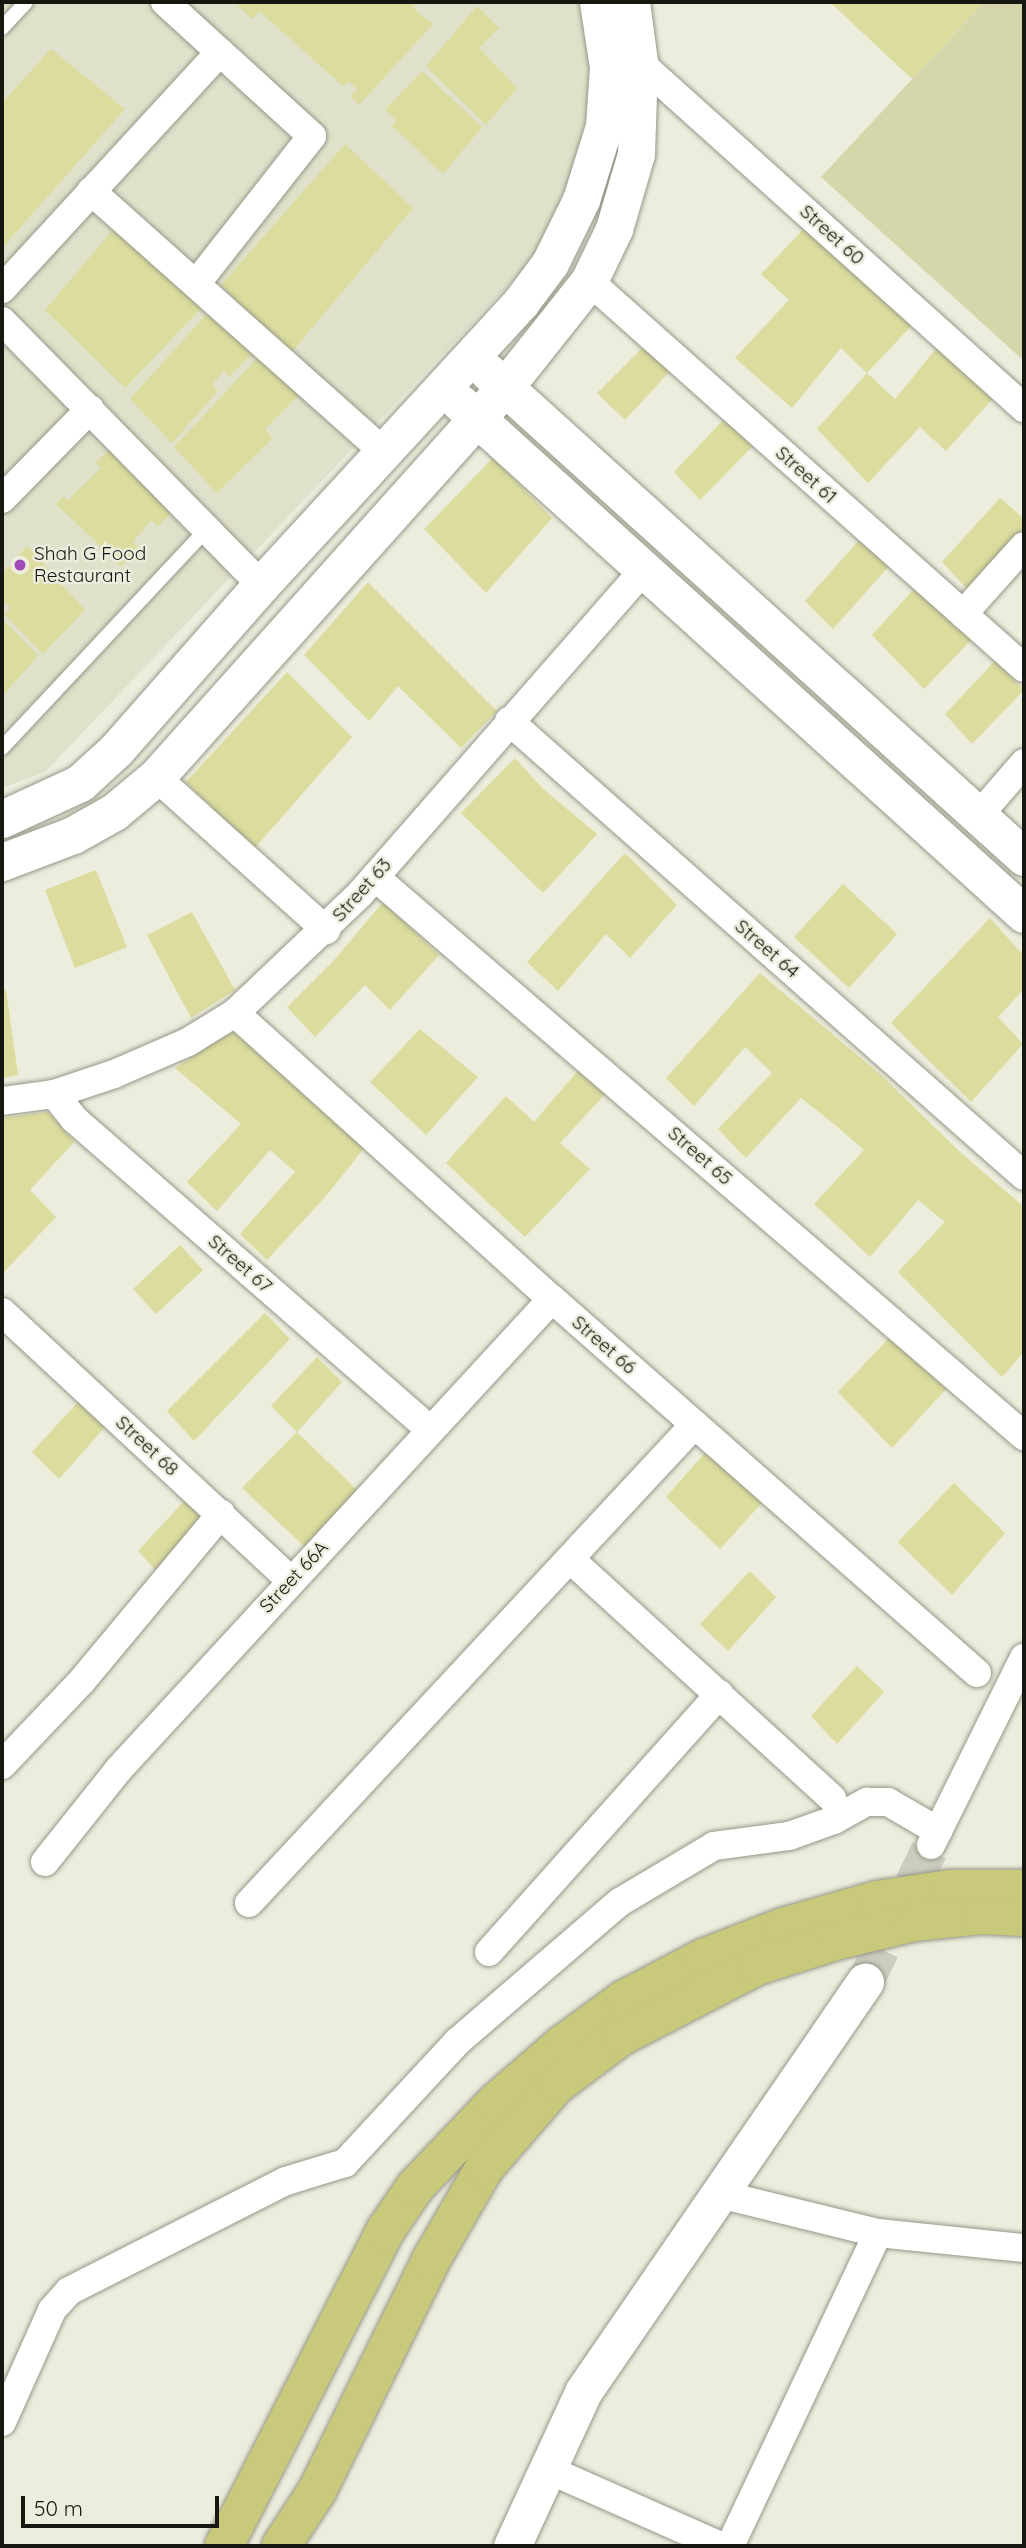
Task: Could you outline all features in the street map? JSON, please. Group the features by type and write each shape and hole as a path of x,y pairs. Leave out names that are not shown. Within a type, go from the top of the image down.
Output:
{"highway":[{"path":"224,2546 379,2243 415,2187 496,2102 563,2044 625,1999 703,1958 783,1927 877,1900 951,1889 1024,1889"},
{"path":"281,2546 317,2491 431,2260 485,2166 556,2085 620,2037 757,1966 839,1940 914,1922 981,1915 1024,1917"}],"street":[{"path":"165,2 312,136 196,284"},
{"path":"2,819 80,783 98,766 261,584 471,358 521,302 550,263 581,200 604,126 608,67 598,2"},
{"path":"2,862 73,835 114,812 156,777 505,387 589,281 614,229 636,154 639,62 631,2"},
{"path":"2,289 220,52"},
{"name":"Street 60","path":"639,62 1024,408"},
{"path":"91,191 384,452"},
{"name":"Street 61","path":"589,281 1024,668"},
{"path":"2,321 261,584"},
{"path":"471,358 1024,857"},
{"path":"443,388 1024,914"},
{"path":"2,499 90,409"},
{"path":"962,614 1024,546"},
{"name":"Street 63","path":"2,1101 54,1094 114,1074 188,1042 235,1013 326,930 375,877 645,569"},
{"name":"Street 64","path":"509,721 1024,1176"},
{"path":"979,815 1024,763"},
{"path":"156,777 326,930"},
{"name":"Street 65","path":"375,877 1024,1436"},
{"name":"Street 66","path":"235,1013 552,1299 977,1673"},
{"name":"Street 67","path":"54,1094 74,1119 431,1430"},
{"name":"Street 66A","path":"45,1862 119,1769 552,1299"},
{"name":"Street 68","path":"2,1312 290,1581"},
{"path":"249,1903 695,1424"},
{"path":"2,1765 81,1682 221,1514"},
{"path":"570,1559 832,1798"},
{"path":"2,2422 52,2310 69,2291 286,2181 345,2163 457,2042 620,1902 714,1846 789,1836 834,1819 867,1802 888,1802 934,1839 1024,1658"},
{"path":"489,1952 720,1693"},
{"path":"512,2546 583,2392 865,1982"},
{"path":"719,2194 878,2233 1024,2248"},
{"path":"730,2546 878,2233"},
{"path":"547,2469 720,2546"}],"lane":[{"path":"2,28 26,2"},
{"path":"2,748 208,528"}],"shaded area":[{"path":"2,2 578,2 593,74 580,149 541,251 45,772 2,788"}],"green space":[{"path":"984,2 1024,2 1024,361 821,177"}],"building":[{"path":"234,2 418,2 412,7 433,24 359,105 351,96 357,90 349,81 343,86 259,11 252,19"},
{"path":"830,2 984,2 912,79"},
{"path":"477,6 499,28 479,48 517,88 486,125 426,66"},
{"path":"51,49 125,109 2,248 2,103"},
{"path":"422,71 482,127 443,174 392,126 396,120 385,110"},
{"path":"345,144 413,208 290,354 221,285"},
{"path":"808,224 914,323 867,373 841,348 792,408 735,358 789,300 761,274"},
{"path":"117,225 206,303 125,388 45,310"},
{"path":"213,307 257,349 229,377 224,370 212,385 218,391 172,443 130,399"},
{"path":"647,343 673,368 625,420 597,393"},
{"path":"940,344 995,396 946,451 920,427 868,483 817,429 867,373 895,399"},
{"path":"263,352 302,392 265,429 272,439 217,493 174,447"},
{"path":"727,416 756,443 700,500 674,472"},
{"path":"109,450 176,507 158,527 152,520 133,541 138,548 121,566 56,504 64,496 67,501 101,468 96,462"},
{"path":"493,458 552,518 486,593 424,529"},
{"path":"1000,498 1024,519 1024,529 969,591 942,562"},
{"path":"860,539 889,566 833,629 805,601"},
{"path":"27,546 85,610 43,654 4,614 11,608 4,602 2,604 2,574"},
{"path":"368,582 497,711 461,748 398,686 369,721 304,655"},
{"path":"916,587 972,639 924,689 872,635"},
{"path":"2,619 38,656 2,696"},
{"path":"995,661 1024,690 972,744 945,714"},
{"path":"287,672 352,737 254,849 186,782"},
{"path":"515,758 542,788 597,834 543,893 461,813"},
{"path":"625,853 677,905 630,958 606,934 558,991 527,962"},
{"path":"96,870 127,947 75,968 45,890"},
{"path":"843,884 897,934 849,988 794,937"},
{"path":"383,902 439,955 390,1010 365,985 315,1037 287,1007 337,957"},
{"path":"192,912 235,990 191,1018 147,935"},
{"path":"990,918 1024,956 1024,989 998,1017 1023,1044 971,1102 891,1023"},
{"path":"760,973 881,1075 960,1152 1024,1207 1024,1352 1002,1377 898,1272 945,1222 918,1200 870,1257 814,1204 864,1150 801,1098 746,1158 718,1129 772,1073 745,1047 694,1106 666,1078"},
{"path":"6,990 18,1075 2,1078 2,991"},
{"path":"420,1029 478,1077 426,1135 370,1082"},
{"path":"232,1031 365,1147 326,1196 267,1260 240,1234 295,1172 270,1150 217,1211 187,1182 241,1124 175,1068"},
{"path":"581,1067 607,1092 560,1143 590,1169 525,1237 446,1163 506,1096 534,1122"},
{"path":"48,1112 74,1142 30,1190 56,1217 2,1274 2,1118"},
{"path":"180,1245 203,1270 156,1314 133,1289"},
{"path":"265,1313 290,1339 194,1441 167,1411"},
{"path":"889,1338 946,1389 892,1448 838,1392"},
{"path":"317,1357 342,1382 297,1432 271,1406"},
{"path":"78,1402 105,1427 59,1479 32,1452"},
{"path":"297,1432 357,1490 306,1548 242,1488"},
{"path":"711,1446 769,1495 720,1549 666,1497"},
{"path":"954,1483 1005,1533 952,1595 898,1542"},
{"path":"186,1499 212,1524 164,1579 138,1551"},
{"path":"750,1571 776,1597 728,1651 700,1624"},
{"path":"857,1666 884,1692 837,1744 811,1716"}],"tunnel":[{"path":"865,1982 930,1848"}],"place":[{"name":"Shah G Food Restaurant","path":"20,565"}]}
